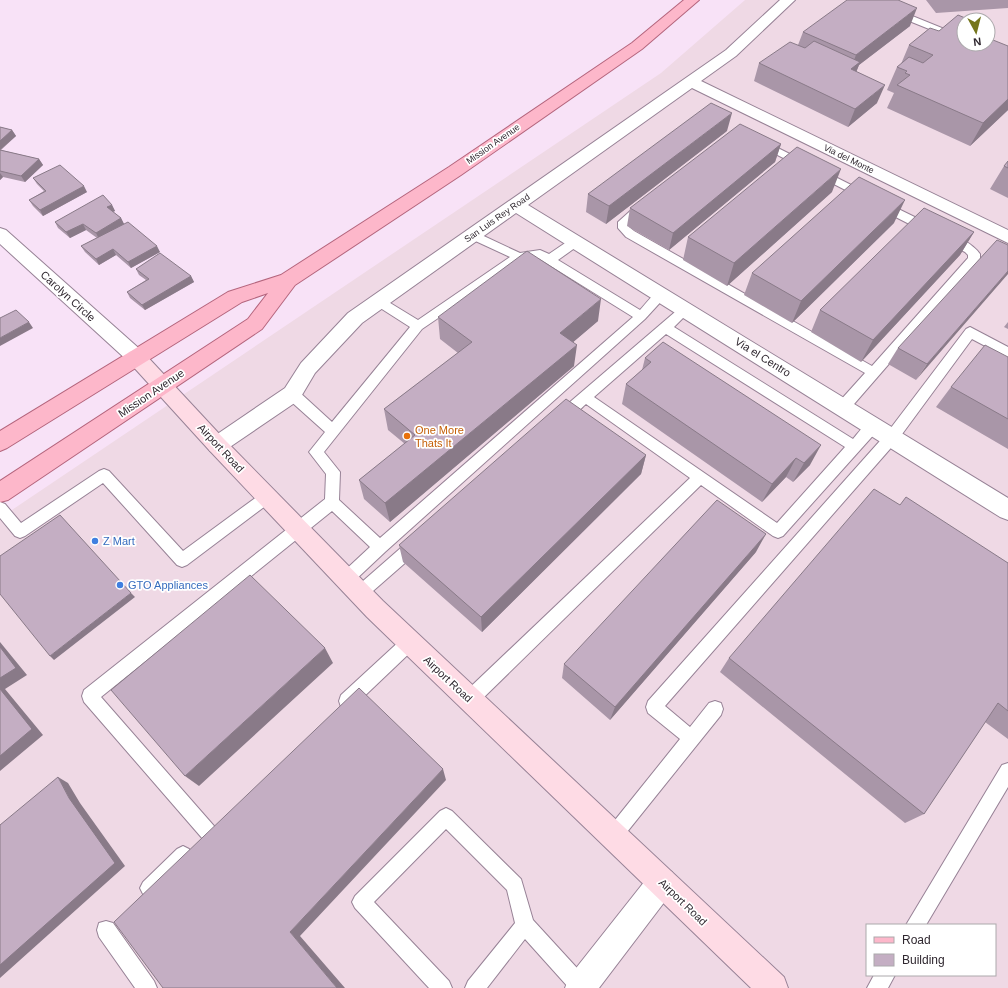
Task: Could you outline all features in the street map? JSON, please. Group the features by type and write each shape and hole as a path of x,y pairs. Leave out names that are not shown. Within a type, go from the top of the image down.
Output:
{"main road":[{"name":"Mission Avenue","path":"0,442 235,296 288,280 455,171 637,46 692,0"},
{"name":"Mission Avenue","path":"0,492 255,324 288,280"}],"street":[{"name":"San Luis Rey Road","path":"216,445 292,394 308,368 355,318 690,81 732,53 788,0"},
{"name":"Via del Monte","path":"690,81 1008,237"},
{"name":"Via el Centro","path":"516,205 1008,510"},
{"name":"Carolyn Circle","path":"0,234 136,357"},
{"name":"Airport Road","path":"136,357 216,445 353,586 662,882 759,983"},
{"path":"581,988 662,882"}],"lane":[{"path":"865,0 956,37"},
{"path":"752,138 969,249 974,254 974,259 843,407"},
{"path":"654,198 624,222 624,229 630,234 873,372"},
{"path":"473,235 519,257"},
{"path":"549,260 575,242"},
{"path":"380,547 332,502 333,472 316,452 418,326 519,257 540,254 641,316"},
{"path":"353,586 380,547 641,316 661,295"},
{"path":"378,301 418,326"},
{"path":"550,428 686,309"},
{"path":"665,327 854,446"},
{"path":"691,738 654,707 892,437 970,332 1008,353"},
{"path":"292,394 333,431"},
{"path":"585,397 778,532 873,426"},
{"path":"0,508 20,532 104,475 182,560 267,497"},
{"path":"470,699 700,477"},
{"path":"149,888 214,827 90,696 332,502"},
{"path":"353,586 425,536"},
{"path":"335,713 410,642"},
{"path":"613,836 715,709"},
{"path":"916,924 1008,771"},
{"path":"442,988 360,902 446,817 514,885 526,925 581,988"},
{"path":"475,988 526,925"},
{"path":"106,930 147,988"},
{"path":"877,988 884,976"}],"shaded area":[{"path":"745,0 1008,0 1008,988 0,988 0,518 661,73"}],"building":[{"path":"847,0 898,0 917,8 856,55 803,32"},
{"path":"956,17 956,52 996,52 996,41 1008,46 1008,99 983,123 897,85 910,75 905,73 907,71 897,67 909,57 923,63 933,55 909,45 930,28 939,31"},
{"path":"814,41 860,62 851,69 885,85 855,109 759,63 790,42 805,48"},
{"path":"711,103 732,113 609,206 588,194"},
{"path":"740,124 781,144 673,233 630,208"},
{"path":"0,127 12,130 0,141"},
{"path":"797,147 841,169 734,263 688,237"},
{"path":"0,150 39,159 21,176 0,171"},
{"path":"1008,161 1008,168 1004,166"},
{"path":"60,165 84,186 40,210 29,200 46,191 33,178"},
{"path":"859,177 905,200 801,301 752,273"},
{"path":"103,195 112,205 107,207 121,218 96,233 83,224 66,232 55,222"},
{"path":"924,208 974,232 873,340 820,310"},
{"path":"128,222 157,246 128,262 113,249 96,259 81,246"},
{"path":"997,240 1008,245 1008,271 927,364 898,348"},
{"path":"527,251 601,299 560,333 577,345 385,503 359,480 415,435 384,409 472,342 438,317"},
{"path":"160,253 191,276 142,305 127,292 149,279 136,269"},
{"path":"16,310 29,322 0,338 0,318"},
{"path":"663,342 821,445 804,463 796,458 772,484 626,384 651,362 645,358"},
{"path":"985,345 1008,357 1008,419 951,387"},
{"path":"566,399 646,455 481,617 399,545"},
{"path":"874,489 900,505 906,497 1008,563 1008,711 998,703 924,814 729,658"},
{"path":"717,500 766,534 615,707 564,664"},
{"path":"60,515 131,593 50,656 0,594 0,556"},
{"path":"250,575 325,648 185,776 111,690"},
{"path":"0,647 16,668 0,678"},
{"path":"359,688 443,769 290,932 337,988 163,988 114,922"},
{"path":"0,689 32,729 0,756"},
{"path":"58,777 69,798 115,863 0,965 0,825"}],"place":[{"name":"One More Thats It","path":"407,436"},
{"name":"Z Mart","path":"95,541"},
{"name":"GTO Appliances","path":"120,585"}]}
